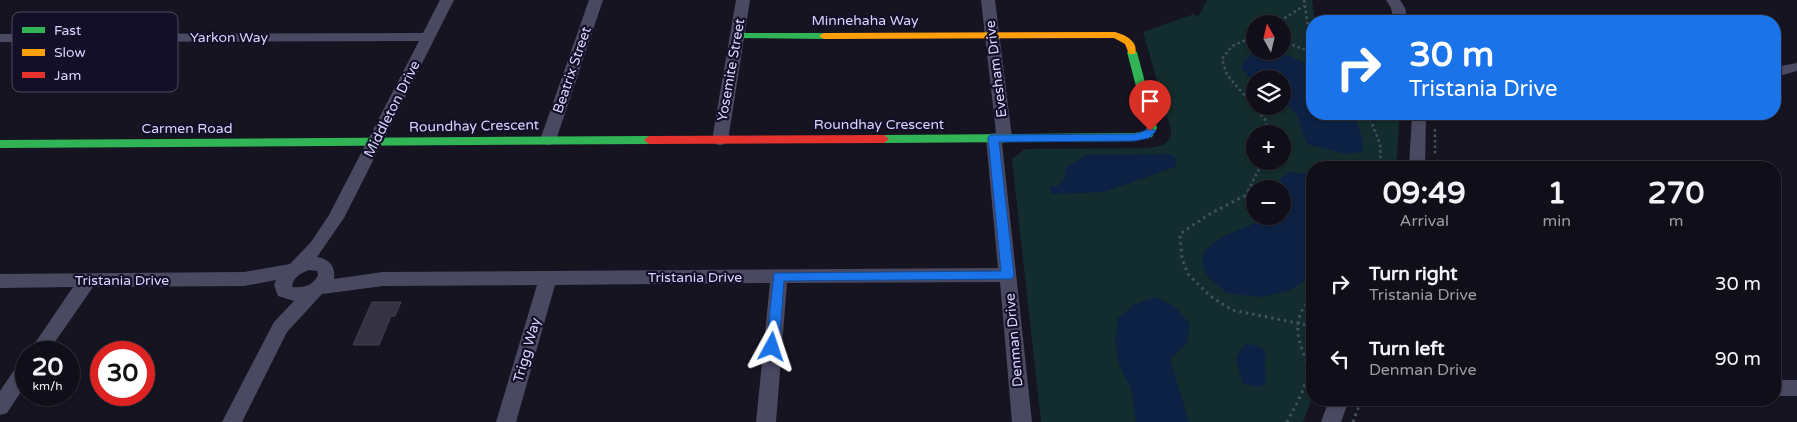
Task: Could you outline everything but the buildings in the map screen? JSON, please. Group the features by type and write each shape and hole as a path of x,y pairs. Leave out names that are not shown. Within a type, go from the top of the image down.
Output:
{"street":[{"name":"Middleton Drive","path":"295,269 318,246 336,218 447,0"},
{"name":"Beatrix Street","path":"548,140 596,0"},
{"name":"Yosemite Street","path":"720,140 743,0"},
{"name":"Evesham Drive","path":"988,0 999,138"},
{"name":"Roundhay Crescent","path":"375,142 1141,137 1148,134 1151,124 1132,48 1128,40 1108,34 992,34"},
{"name":"Minnehaha Way","path":"737,36 992,34"},
{"name":"Yarkon Way","path":"178,38 429,37"},
{"path":"1781,71 1797,67"},
{"path":"1417,161 1419,120"},
{"name":"Denman Drive","path":"999,138 1008,275 1022,422"},
{"name":"Carmen Road","path":"0,144 375,142"},
{"name":"Middleton Drive","path":"317,289 326,277 327,246 336,218"},
{"name":"Tristania Drive","path":"0,280 244,280 295,269 309,263 339,273 383,279 1008,275"},
{"path":"280,327 285,292 283,283 295,269"},
{"path":"766,422 779,276"},
{"name":"Trigg Way","path":"506,422 548,278"},
{"name":"Tristania Drive","path":"244,280 291,294 303,294 317,289 383,279"},
{"path":"46,341 88,280"},
{"path":"232,422 280,327 317,289"},
{"path":"0,407 15,385"},
{"path":"1781,388 1797,388"},
{"path":"1330,422 1337,406"}],"path":[{"path":"1304,0 1306,18"},
{"path":"1290,15 1304,6"},
{"path":"1246,40 1232,46 1222,58 1227,74 1265,119 1266,125"},
{"path":"1291,44 1306,50"},
{"path":"1370,120 1380,144 1381,161"},
{"path":"1258,170 1246,195 1208,215 1180,234 1182,259 1188,274 1210,296 1232,310 1306,324"},
{"path":"1306,302 1302,305 1296,322 1299,341 1306,360"},
{"path":"1287,422 1306,379"},
{"path":"1352,422 1359,406"}],"green space":[{"path":"1207,0 1312,0 1314,15 1306,15 1306,120 1400,120 1396,161 1306,161 1306,406 1309,406 1303,422 1041,422 1012,159 1025,149 1148,148 1157,147 1167,142 1170,139 1171,130 1143,32 1194,14 1198,17"}],"water":[{"path":"1291,56 1306,65 1306,120 1355,120 1362,137 1363,152 1344,154 1307,144 1296,113 1291,109 1291,70 1246,70 1246,73 1241,67 1246,60 1291,60"},
{"path":"1172,154 1176,159 1175,167 1104,192 1051,194 1050,186 1058,186 1064,179 1066,167 1087,155"},
{"path":"1289,172 1306,174 1306,279 1291,290 1261,297 1227,293 1209,278 1203,268 1203,252 1222,237 1250,225 1291,225 1291,180 1280,180"},
{"path":"1155,297 1174,306 1190,324 1187,343 1170,359 1189,422 1136,422 1131,389 1119,365 1115,339 1118,318 1134,305"},
{"path":"1247,344 1258,346 1265,350 1265,385 1255,387 1242,383 1236,358 1242,347"}],"traffic: fast":[{"path":"737,36 824,36"},
{"path":"884,139 1134,137 1148,134 1152,128 1132,52"},
{"path":"0,144 649,140"}],"traffic: slow":[{"path":"824,36 1115,35 1126,40 1132,52"}],"traffic: jam":[{"path":"649,140 884,139"}],"route":[{"path":"772,347 779,276 1008,275 994,138 1141,137 1150,131"}]}
